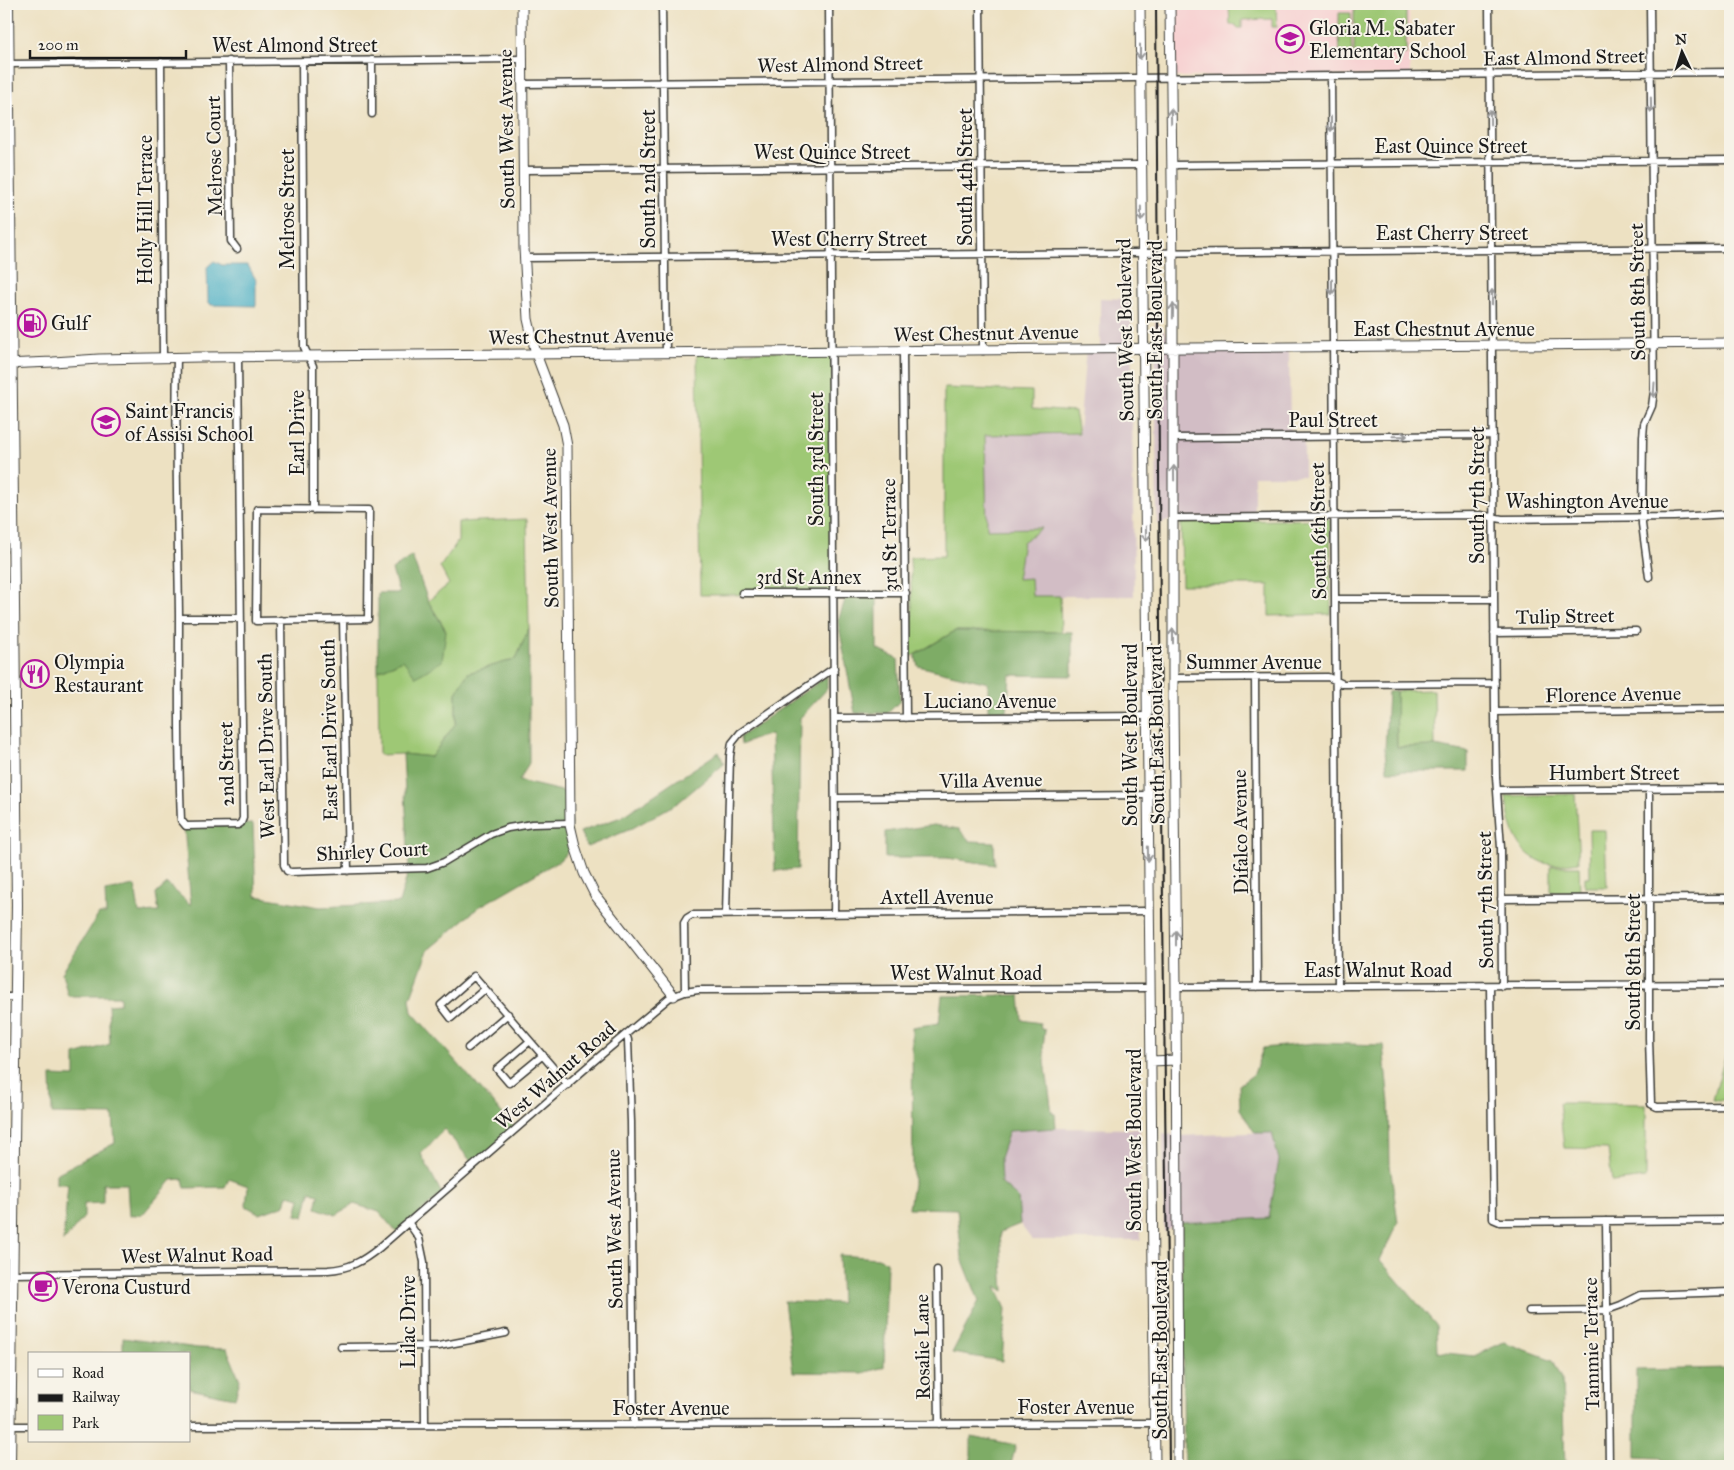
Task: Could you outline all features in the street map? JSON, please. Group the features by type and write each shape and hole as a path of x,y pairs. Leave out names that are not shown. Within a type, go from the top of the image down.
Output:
{"main road":[{"path":"8,4 8,593 17,905 10,1466"},
{"name":"South West Avenue","path":"522,4 525,258 528,319 536,354 563,425 567,446 570,823 584,873 595,895 674,996"},
{"name":"South West Boulevard","path":"1140,4 1155,1466"},
{"name":"South East Boulevard","path":"1170,4 1173,252 1173,678 1178,1466"},
{"name":"East Chestnut Avenue","path":"1158,349 1730,344"},
{"name":"West Chestnut Avenue","path":"7,364 99,359 308,356 1158,349"},
{"path":"1151,1061 1176,1060"}],"street":[{"name":"South 2nd Street","path":"662,4 666,353"},
{"name":"South 3rd Street","path":"829,4 834,593 834,914"},
{"name":"South 4th Street","path":"980,4 982,350"},
{"name":"South 7th Street","path":"1490,4 1494,633 1497,790 1502,899 1502,986"},
{"name":"South 8th Street","path":"1649,577 1642,517 1644,424 1652,406 1654,390 1650,4"},
{"name":"West Almond Street","path":"8,64 523,59"},
{"path":"372,60 372,114"},
{"name":"Melrose Court","path":"229,61 231,241 236,250"},
{"name":"Melrose Street","path":"302,61 304,347 308,356"},
{"name":"Holly Hill Terrace","path":"161,62 163,358"},
{"name":"East Almond Street","path":"1157,77 1730,72"},
{"name":"South 6th Street","path":"1331,76 1338,987"},
{"name":"West Almond Street","path":"523,84 1157,77"},
{"name":"East Quince Street","path":"1172,165 1730,160"},
{"name":"West Quince Street","path":"524,170 1141,165"},
{"name":"East Cherry Street","path":"1173,252 1730,248"},
{"name":"West Cherry Street","path":"525,258 1173,252"},
{"name":"3rd St Terrace","path":"903,351 906,718"},
{"name":"Earl Drive","path":"308,356 313,366 313,510"},
{"name":"2nd Street","path":"177,358 176,462 180,800 181,820 186,826 238,825 243,818 238,357"},
{"name":"Paul Street","path":"1173,438 1493,435"},
{"path":"257,509 313,510 370,510 368,619 256,621 257,509"},
{"name":"Washington Avenue","path":"1174,518 1480,515 1502,519 1730,514"},
{"name":"3rd St Annex","path":"742,594 906,593"},
{"path":"1335,599 1494,599"},
{"path":"179,618 240,618"},
{"name":"East Earl Drive South","path":"344,619 348,871"},
{"name":"West Earl Drive South","path":"281,620 284,865 287,871"},
{"name":"Tulip Street","path":"1494,633 1636,631"},
{"path":"726,914 730,756 732,743 740,733 834,668"},
{"name":"Summer Avenue","path":"1173,678 1328,677 1336,680"},
{"name":"Difalco Avenue","path":"1254,678 1258,987"},
{"path":"1336,680 1343,684 1495,683"},
{"name":"Florence Avenue","path":"1495,712 1730,709"},
{"name":"Luciano Avenue","path":"834,718 1147,716"},
{"name":"Humbert Street","path":"1497,790 1730,788"},
{"name":"South 8th Street","path":"1649,789 1651,1104 1657,1107 1730,1106"},
{"name":"Villa Avenue","path":"835,798 1148,795"},
{"name":"Shirley Court","path":"287,871 427,868 444,862 491,834 508,828 532,824 570,823"},
{"path":"4,834 16,834"},
{"path":"1502,899 1730,898"},
{"name":"Axtell Avenue","path":"685,992 685,920 692,915 1149,911"},
{"path":"485,989 451,1018 441,1005 474,976 568,1085"},
{"name":"East Walnut Road","path":"1176,987 1730,984"},
{"name":"South 7th Street","path":"1490,986 1493,1219 1500,1222 1606,1221"},
{"name":"West Walnut Road","path":"13,1274 338,1270 350,1267 361,1262 379,1248 626,1034 674,996 685,992 698,990 1150,988"},
{"path":"4,997 15,996"},
{"path":"468,1048 508,1014"},
{"name":"South West Avenue","path":"626,1034 628,1040 631,1122 634,1424"},
{"path":"530,1041 497,1069 502,1076 508,1083 542,1055"},
{"path":"1606,1221 1730,1220"},
{"name":"Tammie Terrace","path":"1606,1221 1608,1466"},
{"name":"Lilac Drive","path":"408,1222 419,1238 422,1250 425,1425"},
{"name":"Rosalie Lane","path":"937,1270 939,1424"},
{"path":"1529,1311 1607,1310 1642,1295 1730,1292"},
{"path":"341,1347 439,1346 506,1333"},
{"name":"Foster Avenue","path":"190,1426 1154,1423"},
{"path":"10,1426 28,1426"}],"shaded area":[{"name":"Gloria M. Sabater Elementary School","path":"1170,4 1409,4 1410,75 1171,77"},
{"path":"1100,298 1131,299 1134,596 1032,596 1017,579 1023,542 1041,528 987,530 985,435 1079,433 1086,348 1100,348"},
{"path":"1155,320 1178,348 1289,348 1290,436 1304,436 1304,476 1254,476 1254,517 1176,518 1157,525"},
{"path":"1056,1128 1140,1129 1141,1240 1032,1240 1020,1224 1018,1198 1001,1183 997,1131"},
{"path":"1272,1132 1279,1160 1269,1219 1181,1223 1164,1232 1163,1133 1180,1136"}],"green space":[{"path":"1354,4 1406,4 1406,54 1354,55"},
{"path":"1276,5 1277,27 1272,27 1272,19 1242,20 1242,28 1230,25 1229,6"},
{"path":"1339,13 1351,13 1351,33 1339,33"},
{"path":"1339,34 1351,34 1352,54 1340,54"},
{"path":"832,351 834,594 700,595 697,352"},
{"path":"944,388 1032,391 1032,409 1075,412 1079,433 985,435 987,529 1042,528 1023,542 1017,579 1031,578 1032,596 1060,596 1061,632 955,631 907,659 913,629 910,557 944,556"},
{"path":"527,519 529,628 516,659 468,673 456,693 456,723 431,757 403,754 379,755 378,671 403,660 446,630 428,601 449,584 440,567 458,541 458,522"},
{"path":"1330,519 1331,614 1269,616 1269,585 1182,585 1181,522"},
{"path":"412,556 428,601 446,631 442,661 416,677 403,660 378,671 378,593 399,593 392,570"},
{"path":"846,597 877,598 877,649 898,659 900,701 888,713 855,713 838,621"},
{"path":"529,628 529,763 519,781 570,793 571,848 560,860 479,907 428,950 410,999 412,1012 517,1130 475,1166 444,1129 421,1154 442,1194 397,1233 379,1212 354,1204 336,1215 316,1208 319,1195 310,1191 304,1217 296,1215 300,1198 288,1195 285,1205 260,1214 246,1206 248,1186 229,1179 225,1187 185,1188 183,1179 172,1180 142,1215 129,1216 127,1184 103,1184 103,1203 84,1204 84,1217 63,1242 68,1184 56,1184 56,1174 115,1143 113,1115 52,1114 51,1076 75,1077 75,1055 110,1044 108,1005 120,1004 120,996 68,996 62,973 99,914 106,914 105,891 135,886 139,913 159,912 156,894 167,884 191,905 184,826 253,824 256,896 320,907 399,903 409,869 403,754 431,757 456,723 456,693 468,673 516,659"},
{"path":"955,631 1072,632 1072,676 1010,675 1007,711 988,711 988,683 918,666 915,655"},
{"path":"827,676 827,689 800,718 798,869 775,871 771,735 762,736 741,745 740,737"},
{"path":"1434,690 1435,746 1397,747 1396,691"},
{"path":"1396,691 1397,747 1435,746 1468,752 1468,771 1387,771 1385,750 1388,692"},
{"path":"719,752 724,764 679,802 631,829 587,847 580,832 621,817"},
{"path":"1575,794 1579,862 1552,865 1537,860 1528,854 1516,838 1512,828 1506,796"},
{"path":"934,825 959,829 970,841 994,842 995,865 947,858 885,858 885,832"},
{"path":"1589,830 1605,830 1607,887 1585,887 1585,877 1590,877"},
{"path":"1551,866 1579,866 1580,892 1551,892"},
{"path":"1020,995 1022,1020 1040,1023 1041,1029 1045,1030 1043,1047 1052,1113 1055,1114 1056,1128 1009,1131 1000,1158 1001,1183 1018,1198 1020,1224 1000,1232 1004,1291 996,1286 1006,1309 1002,1361 952,1353 979,1301 962,1258 957,1209 909,1208 913,1184 912,1027 939,1023 942,996"},
{"path":"1730,1042 1730,1100 1713,1100 1726,1053"},
{"path":"1315,1043 1383,1045 1389,1103 1390,1165 1398,1222 1380,1260 1436,1325 1437,1352 1474,1356 1504,1342 1553,1360 1562,1379 1565,1466 1184,1466 1181,1223 1269,1218 1279,1160 1272,1133 1255,1133 1240,1109 1239,1085 1254,1074 1263,1048"},
{"path":"4,1073 9,1073 7,1155 4,1155"},
{"path":"1559,1103 1646,1104 1646,1178 1612,1182 1608,1149 1564,1148"},
{"path":"839,1255 878,1258 887,1262 884,1367 863,1373 793,1372 784,1301 841,1303"},
{"path":"123,1338 198,1348 227,1349 240,1380 235,1398 190,1389 190,1352 123,1352"},
{"path":"1730,1368 1730,1466 1663,1466 1660,1458 1636,1457 1636,1370"},
{"path":"971,1436 1016,1445 1011,1464 1005,1466 971,1466"}],"water":[{"path":"214,261 222,265 248,265 256,280 256,306 211,305 208,301 207,267"}],"railway":[{"path":"1156,4 1160,626 1169,1466"}],"place":[{"name":"Gloria M. Sabater Elementary School","path":"1290,39"},
{"name":"Gulf","path":"32,323"},
{"name":"Saint Francis of Assisi School","path":"106,422"},
{"name":"Olympia Restaurant","path":"35,674"},
{"name":"Verona Custurd","path":"43,1287"}]}
